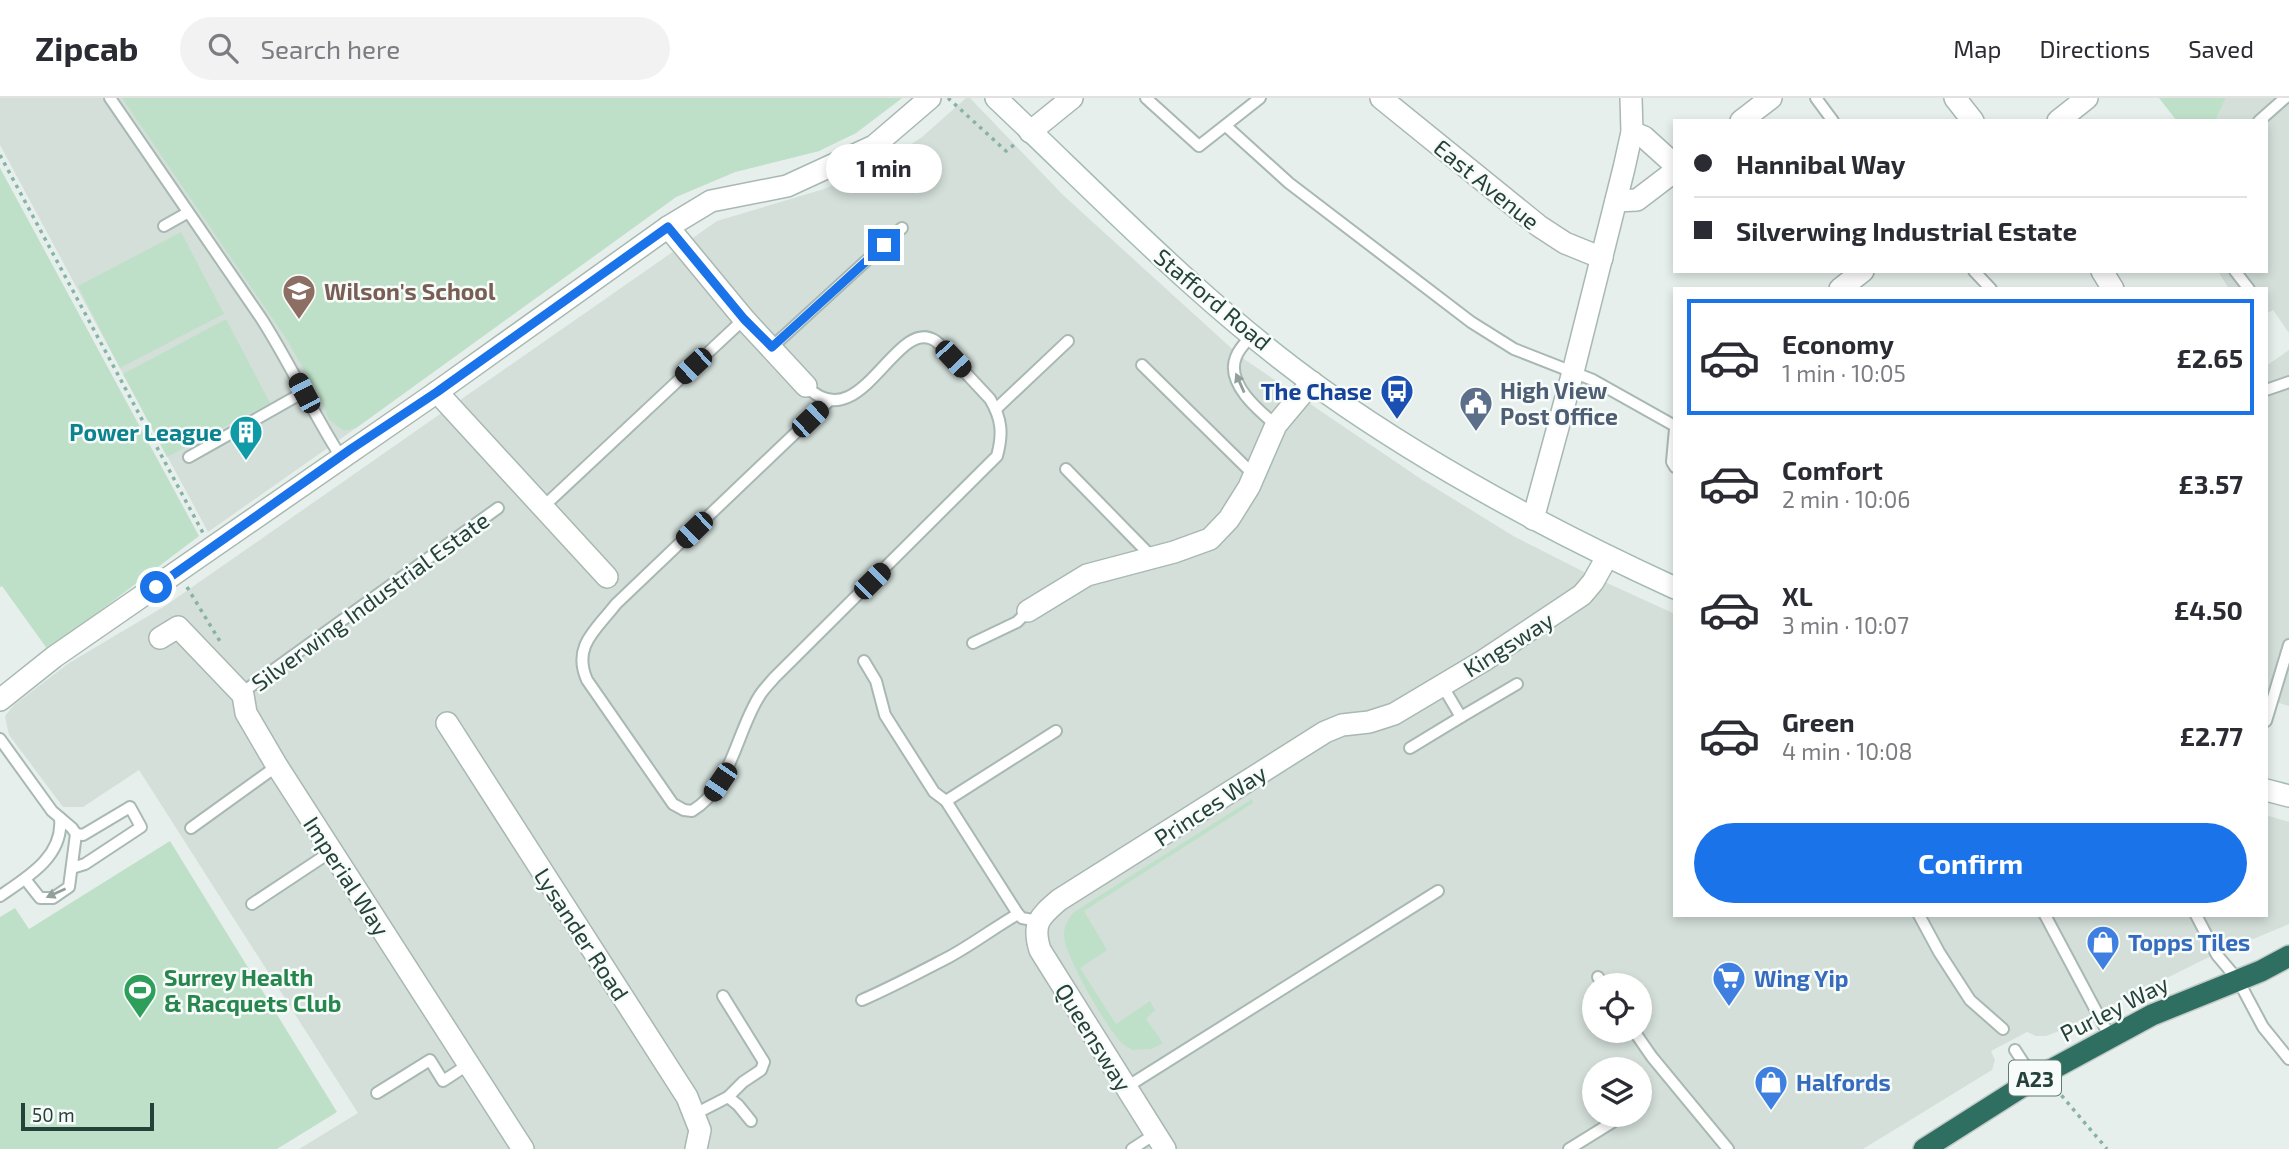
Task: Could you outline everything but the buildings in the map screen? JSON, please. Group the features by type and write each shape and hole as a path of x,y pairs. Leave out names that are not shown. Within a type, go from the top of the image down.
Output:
{"highway":[{"name":"Purley Way","path":"1924,1149 2038,1076 2151,1015 2261,971 2289,956"},
{"name":"Purley Way","path":"2261,971 2289,964"}],"street":[{"path":"0,700 54,657 437,392 668,227 711,201 787,186 874,146 930,98"},
{"name":"Stafford Road","path":"996,98 1141,238 1312,382 1444,468 1533,519 1673,587"},
{"path":"1030,132 1072,98"},
{"name":"East Avenue","path":"1381,98 1539,226 1577,249 1602,258"},
{"path":"1533,519 1616,201 1632,132 1631,98"},
{"path":"1744,119 1771,98"},
{"path":"1955,98 1971,119"},
{"path":"2061,119 2087,98"},
{"path":"1632,132 1644,137 1673,164"},
{"path":"1616,201 1637,200 1673,173"},
{"path":"668,227 744,319 806,386"},
{"path":"1843,287 1860,273"},
{"path":"1028,611 1087,575 1210,539 1229,519 1254,475 1276,425 1312,382"},
{"path":"437,392 607,577"},
{"name":"Kingsway","path":"1394,714 1568,605 1593,582 1607,557"},
{"name":"Imperial Way","path":"160,638 178,627 243,695 246,713 277,766 523,1149"},
{"name":"Princes Way","path":"1028,917 1325,732 1342,725 1369,722 1394,714"},
{"name":"Lysander Road","path":"447,723 695,1114"},
{"path":"2268,791 2289,796"},
{"name":"Queensway","path":"1028,917 1040,950 1160,1142"},
{"path":"695,1114 700,1129 696,1149"}],"lane":[{"path":"110,98 261,318 341,457"},
{"path":"1146,98 1199,146 1260,98"},
{"path":"1816,98 1832,119"},
{"path":"2261,119 2285,98"},
{"path":"1226,126 1299,191 1471,322 1514,349 1573,372 1638,404 1673,426"},
{"path":"164,226 187,213"},
{"path":"772,347 902,228"},
{"path":"1976,273 1989,287"},
{"path":"2237,273 2247,287"},
{"path":"543,506 744,319"},
{"path":"1253,334 1236,356 1237,380 1247,396 1276,425"},
{"path":"921,337 934,340 990,399 996,409 1001,423 997,456 774,678 759,696 720,782 710,797 692,811 684,810 673,804 587,680 580,665 582,653 587,641 616,604 829,401 863,388 909,342 921,337"},
{"path":"996,409 1068,341"},
{"path":"1142,365 1254,475"},
{"path":"2268,389 2289,382"},
{"path":"806,386 829,401"},
{"path":"189,457 304,393"},
{"path":"1066,469 1152,557"},
{"name":"Silverwing Industrial Estate","path":"243,695 247,689 498,508"},
{"path":"972,643 1017,622 1028,611"},
{"path":"2268,714 2289,645"},
{"path":"862,1000 898,985 926,967 1028,917 946,801 934,792 886,715 876,681 864,661"},
{"path":"1410,748 1517,684"},
{"path":"1442,685 1461,717"},
{"path":"946,801 1056,731"},
{"path":"0,739 52,811 76,834 83,835 130,807 141,827 85,864 72,868"},
{"path":"191,828 277,766"},
{"path":"0,896 25,879 55,851 61,828 60,818"},
{"path":"25,879 40,898 53,898 69,887 76,834"},
{"path":"252,904 332,851"},
{"path":"1125,1088 1438,891"},
{"path":"1920,917 1970,1000 2003,1030"},
{"path":"2046,917 2110,1037"},
{"path":"2197,917 2217,956 2238,980 2263,1027 2289,1059"},
{"path":"695,1114 728,1097 743,1082 761,1070 764,1062 723,996"},
{"path":"1642,1043 1727,1149"},
{"path":"2015,1050 2038,1076"},
{"path":"377,1093 430,1060 443,1082 469,1064"},
{"path":"728,1097 751,1121"},
{"path":"1569,1149 1605,1127"},
{"path":"1132,1149 1160,1142"}],"path":[{"path":"948,98 1006,150 1030,132"},
{"path":"0,155 212,549"},
{"path":"177,573 201,607 226,651"},
{"path":"2038,1076 2107,1149"}],"shaded area":[{"name":"Wilson's School","path":"0,98 902,98 856,133 819,151 735,172 676,197 208,532 0,145"},
{"path":"966,98 970,98 1063,195 1241,357 1424,481 1515,537 1673,613 1673,917 2268,917 2268,816 2289,822 2289,924 2205,959 2064,1029 2046,1036 2027,1032 1991,1051 1995,1060 1992,1070 1863,1149 299,1149 358,1113 139,770 83,807 63,807 9,735 5,716 14,705 69,663 165,606 717,221 824,189 882,164 922,137"},
{"path":"2226,98 2289,98 2289,333 2273,310 2268,313 2268,287 2228,287 2219,273 2268,273 2268,119 2216,119"},
{"path":"2289,350 2289,706 2268,700 2268,365"}],"green space":[{"name":"Wilson's School","path":"122,98 902,98 856,133 819,151 735,172 676,197 356,428 344,431 329,420 321,400 287,340"},
{"path":"2159,98 2226,98 2216,119 2175,119"},
{"path":"0,168 199,536 48,650 2,586 0,587"},
{"path":"181,232 224,314 120,368 78,286"},
{"path":"226,319 270,403 167,457 123,374"},
{"path":"1252,799 1253,803 1084,911 1107,950 1080,968 1116,1024 1150,1001 1155,1010 1146,1019 1162,1044 1151,1049 1132,1050 1112,1032 1085,987 1069,955 1064,932 1066,924 1074,912"},
{"name":"Surrey Health & Racquets Club","path":"170,841 337,1112 277,1149 0,1149 0,917 15,908 29,929"}],"place":[{"name":"Wilson's School","path":"299,321"},
{"name":"The Chase","path":"1397,421"},
{"name":"High View Post Office","path":"1476,433"},
{"name":"Power League","path":"246,462"},
{"name":"Topps Tiles","path":"2103,972"},
{"name":"Wing Yip","path":"1729,1008"},
{"name":"Surrey Health & Racquets Club","path":"140,1020"},
{"name":"Halfords","path":"1771,1112"}],"route":[{"path":"156,587 351,449 437,392 668,227 744,319 772,347 884,245"}]}
